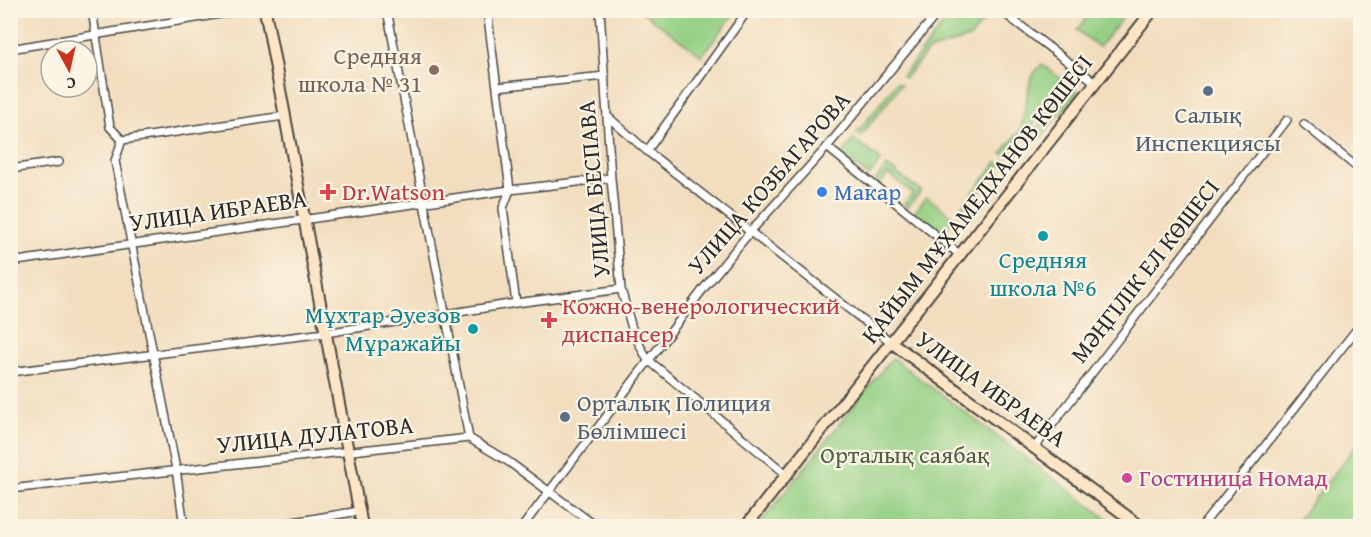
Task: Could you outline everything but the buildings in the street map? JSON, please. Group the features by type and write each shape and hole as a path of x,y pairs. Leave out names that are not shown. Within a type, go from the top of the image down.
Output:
{"street":[{"path":"92,10 110,127 122,140"},
{"path":"10,49 244,10"},
{"path":"265,10 303,221 363,526"},
{"path":"387,10 469,438 510,462 597,526"},
{"path":"487,10 510,190 504,207 516,303"},
{"name":"УЛИЦА БЕСПАВА","path":"600,10 610,178 621,289 633,332 647,359 786,474"},
{"path":"647,151 748,10"},
{"name":"УЛИЦА КОЗБАГАРОВА","path":"523,526 625,393 647,359 750,232 828,147 940,10"},
{"path":"1000,10 1096,83"},
{"name":"ҚАЙЫМ МҰХАМЕДХАНОВ КӨШЕСІ","path":"746,526 1153,10"},
{"path":"496,87 605,76"},
{"path":"122,140 284,116"},
{"name":"УЛИЦА ИБРАЕВА","path":"607,116 647,151 891,342 1140,526"},
{"name":"МӘҢГІЛІК ЕЛ КӨШЕСІ","path":"1035,447 1287,120"},
{"path":"1304,124 1360,170"},
{"path":"122,140 115,161 176,469 184,526"},
{"path":"828,147 960,255"},
{"path":"10,169 59,162"},
{"name":"УЛИЦА ИБРАЕВА","path":"10,262 130,243 610,178"},
{"path":"10,372 325,333 621,289"},
{"path":"1202,526 1360,326"},
{"name":"УЛИЦА ДУЛАТОВА","path":"10,489 469,438"},
{"path":"270,526 359,511"}],"green space":[{"path":"641,11 736,11 702,56"},
{"path":"954,11 974,11 985,19 971,37 928,51 905,78 902,76"},
{"path":"1092,11 1128,11 1099,47 1077,30"},
{"path":"1042,64 1066,83 1007,157 1002,153 1021,129 1031,77"},
{"path":"897,82 901,85 861,136 857,133"},
{"path":"1070,86 1078,92 1041,138 1033,132"},
{"path":"854,139 881,160 869,176 841,155"},
{"path":"997,162 1001,165 962,214 958,211"},
{"path":"887,166 921,191 907,208 904,204 913,193 888,174 879,186 874,183"},
{"path":"927,197 954,218 942,234 914,213"},
{"name":"Орталық саябақ","path":"892,358 1117,526 758,526"},
{"path":"1360,441 1360,526 1304,526 1297,521"}],"place":[{"name":"Средняя школа № 31","path":"434,70"},
{"name":"Салық Инспекциясы","path":"1208,91"},
{"name":"Dr.Watson","path":"328,192"},
{"name":"Макар","path":"822,192"},
{"name":"Средняя школа №6","path":"1043,236"},
{"name":"Кожно-венерологический диспансер","path":"549,320"},
{"name":"Мұхтар Әуезов Мұражайы","path":"473,329"},
{"name":"Орталық Полиция Бөлімшесі","path":"565,417"},
{"name":"Гостиница Номад","path":"1127,478"}]}
